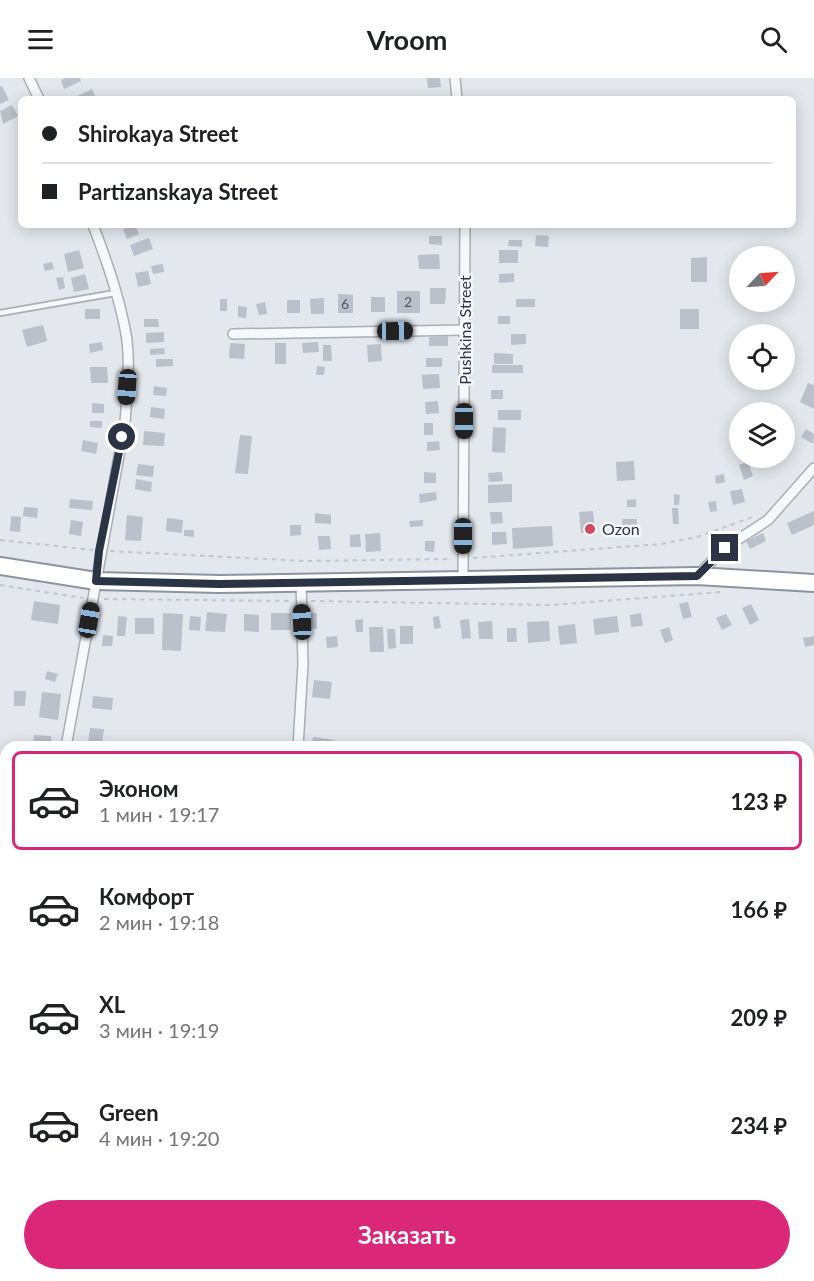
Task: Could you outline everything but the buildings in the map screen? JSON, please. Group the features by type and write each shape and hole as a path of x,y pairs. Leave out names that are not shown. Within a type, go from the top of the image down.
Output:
{"highway":[{"path":"0,566 96,581 219,584 697,576 814,583"}],"street":[{"path":"29,78 38,96"},
{"path":"455,78 458,96"},
{"path":"67,741 96,581 99,551 125,423 129,369 126,339 115,293 94,228"},
{"name":"Pushkina Street","path":"463,579 465,228"},
{"path":"233,334 465,330"},
{"path":"697,576 725,548 768,520 814,468"},
{"path":"298,741 303,664 301,581"}],"lane":[{"path":"0,314 115,293"}],"path":[{"path":"0,540 99,551 304,561 463,559 661,544 697,537 754,517 768,520"},
{"path":"0,585 92,599 230,602 551,605 729,592"}],"place":[{"name":"Ozon","path":"590,529"}],"route":[{"path":"122,437 99,551 96,581 219,584 697,576 725,548"}]}
